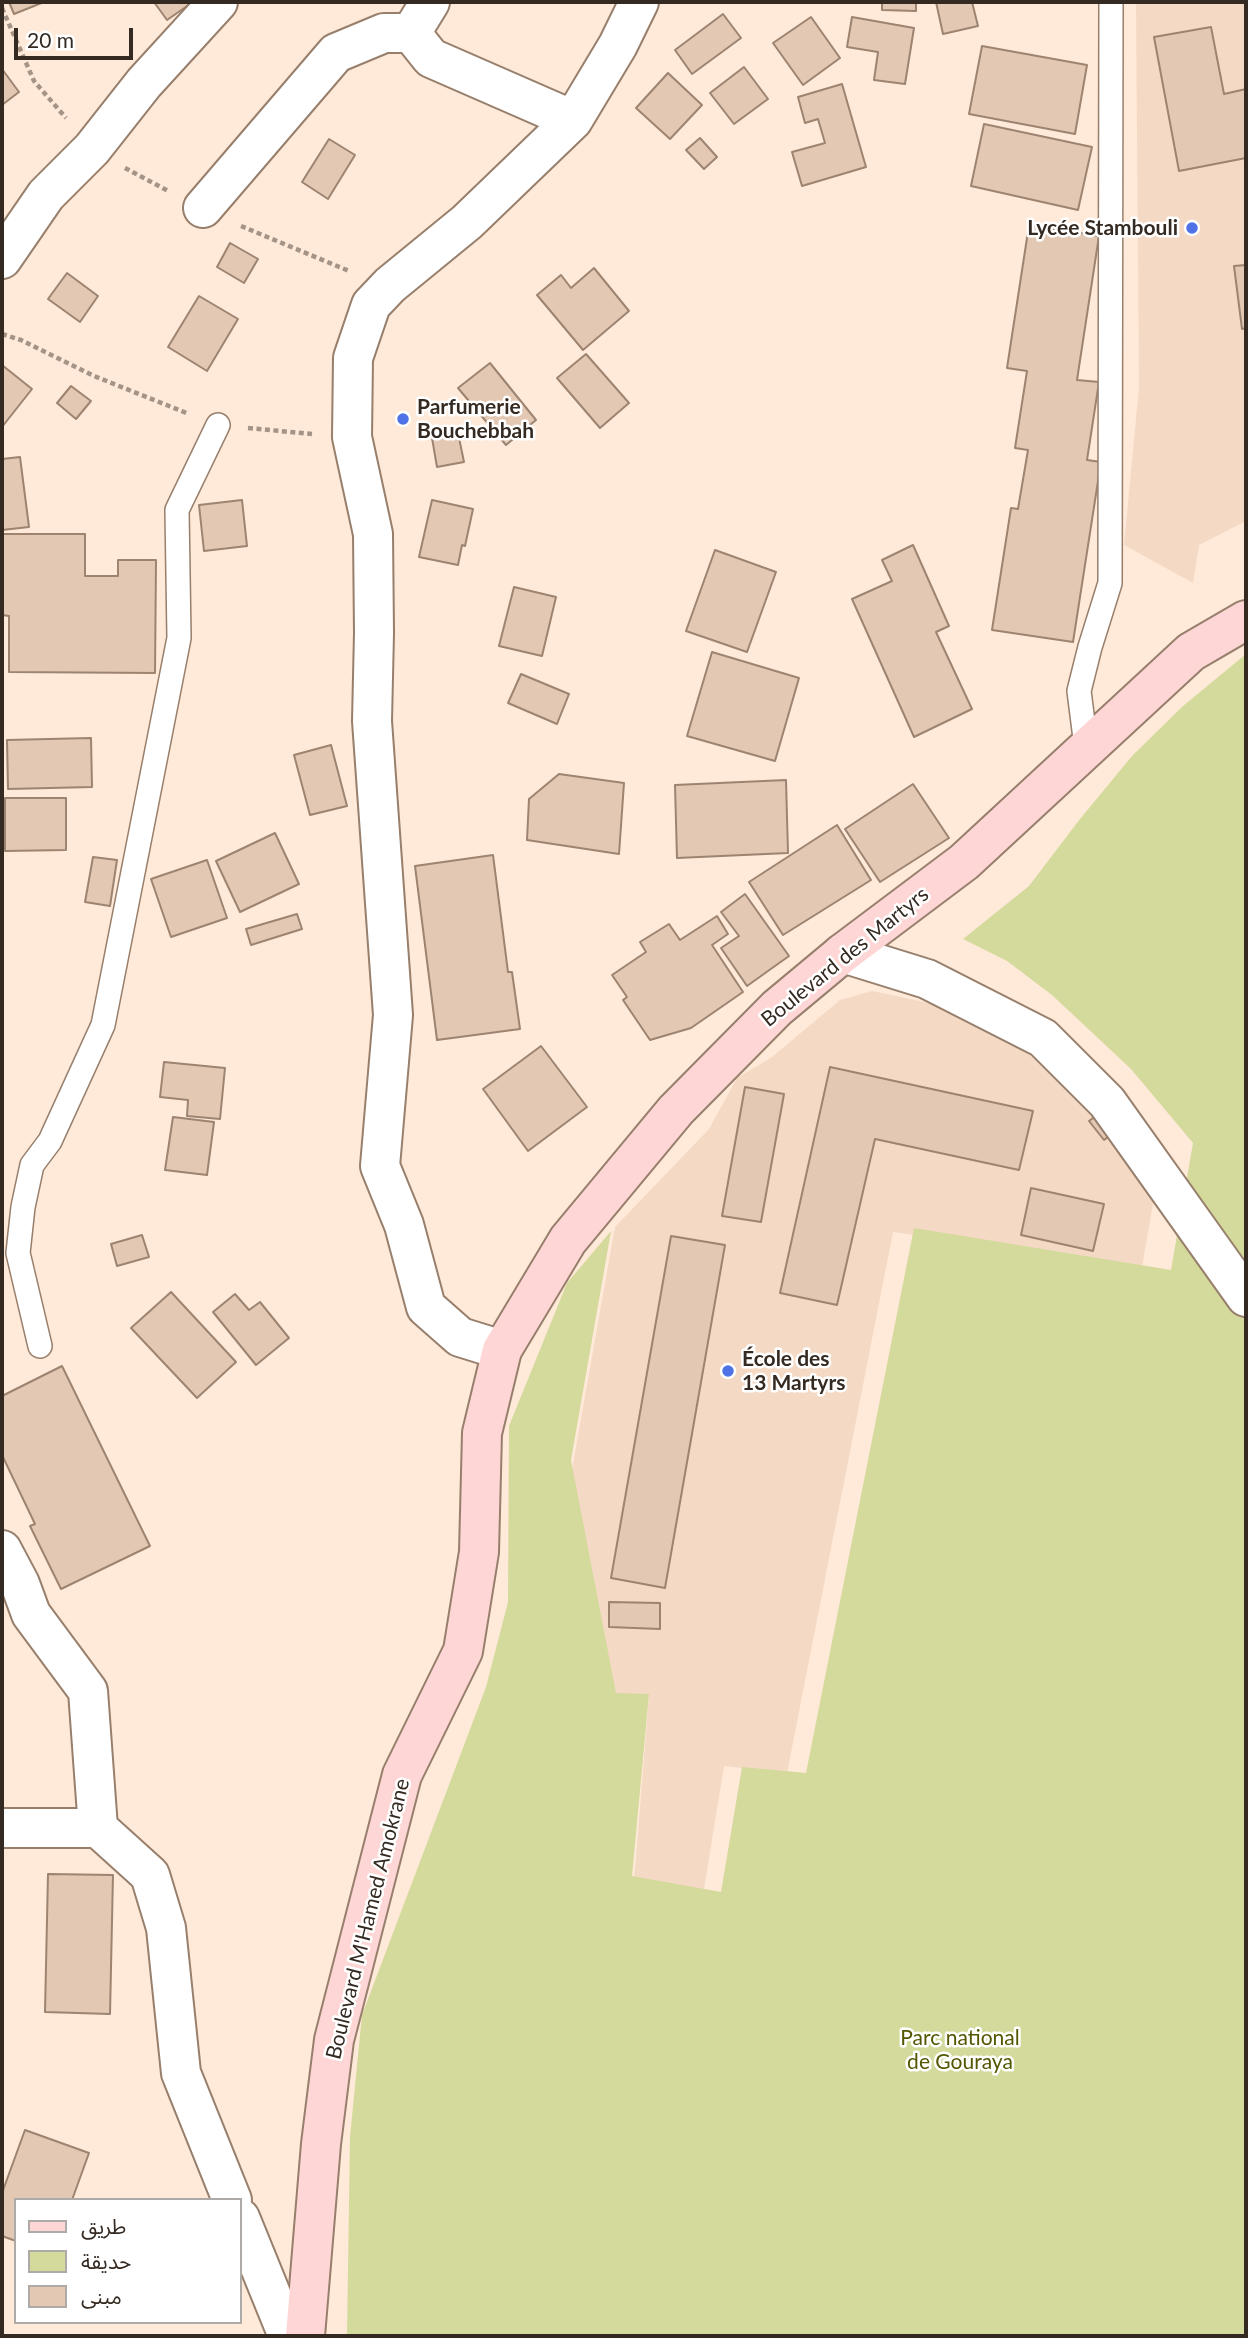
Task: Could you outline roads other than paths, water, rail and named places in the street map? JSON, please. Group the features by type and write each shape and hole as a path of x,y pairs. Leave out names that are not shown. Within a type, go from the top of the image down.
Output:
{"main road":[{"name":"Boulevard des Martyrs","path":"502,1350 568,1240 676,1110 777,1008 843,953 964,862 1191,652 1246,620"},
{"name":"Boulevard M'Hamed Amokrane","path":"304,2336 321,2144 334,2040 402,1775 463,1651 479,1552 482,1433 502,1350"}],"street":[{"path":"2,259 46,195 92,149 144,83 218,2"},
{"path":"502,1350 460,1337 426,1307 404,1225 380,1166 393,1015 372,721 373,534 352,437 353,358 371,306 410,266 467,222 573,120 618,44 639,2"},
{"path":"203,208 336,52 421,17 430,58 573,120"},
{"path":"843,953 927,979 1043,1038 1107,1102 1246,1297"},
{"path":"2,1550 20,1584 31,1614 88,1691 98,1828"},
{"path":"2,1828 98,1828 150,1875 166,1928 181,2073 231,2198"},
{"path":"242,2223 288,2336"}],"lane":[{"path":"1086,747 1079,691 1110,583 1111,2"},
{"path":"40,1346 18,1252 23,1207 32,1165 50,1141 103,1025 179,638 177,510 218,425"}],"place":[{"name":"Lycée Stambouli","path":"1192,228"},
{"name":"Parfumerie Bouchebbah","path":"403,419"},
{"name":"École des 13 Martyrs","path":"728,1371"}],"park label":[{"name":"Parc national de Gouraya","path":"960,2050"}]}
